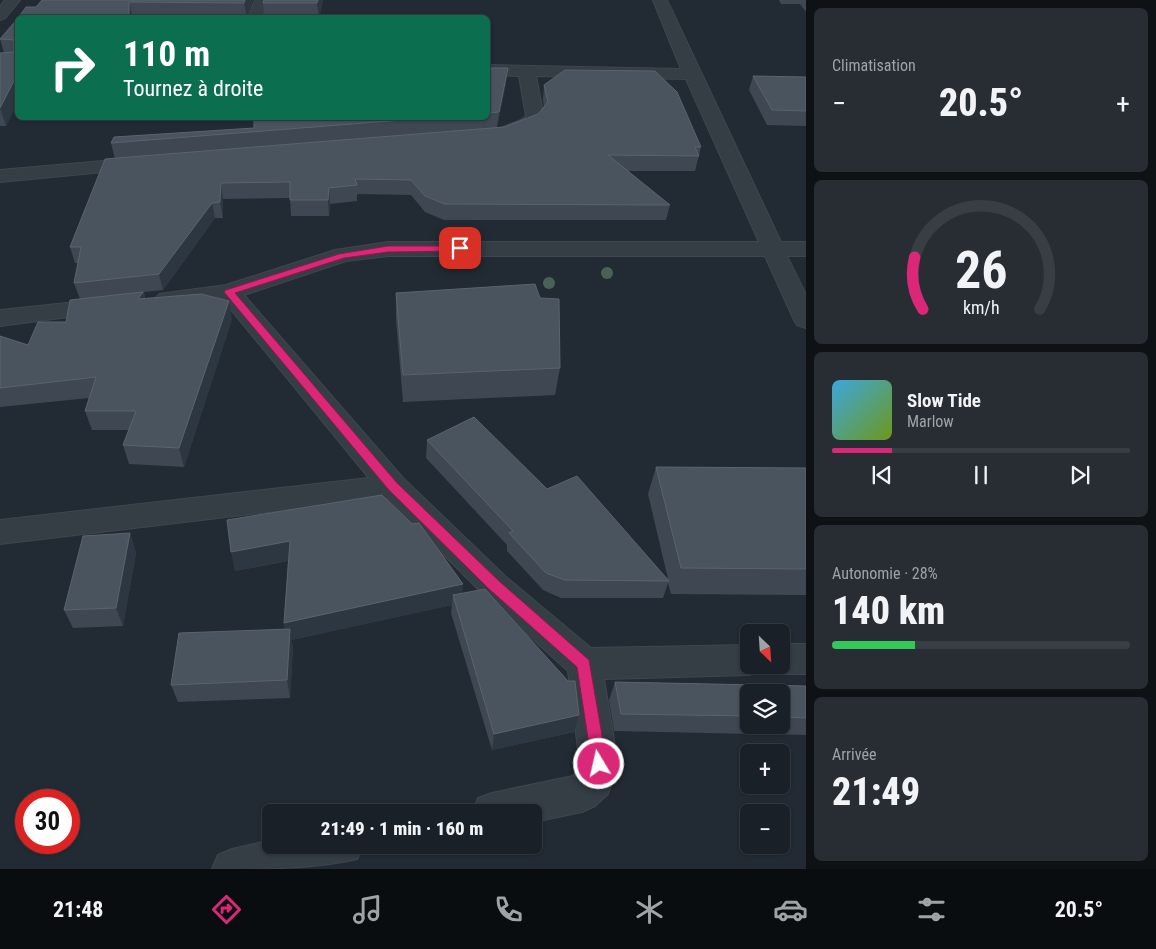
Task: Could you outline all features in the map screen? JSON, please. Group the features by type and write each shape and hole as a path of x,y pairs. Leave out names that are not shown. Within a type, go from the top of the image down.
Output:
{"street":[{"path":"0,15 13,0"},
{"path":"256,15 262,0"},
{"path":"660,0 692,74 806,320"},
{"path":"490,70 692,74"},
{"path":"486,136 518,130 529,124 535,117 528,71"},
{"path":"0,176 159,162"},
{"path":"0,318 229,292 343,256 388,249 806,249"},
{"path":"229,292 393,486 494,585 584,664 599,764 595,781 582,793 530,804"},
{"path":"0,532 393,486"},
{"path":"790,659 806,659"},
{"path":"584,664 740,660"},
{"path":"232,869 301,854"}],"building":[{"path":"42,0 245,0 244,3 129,2 129,15 20,15 26,7 36,7"},
{"path":"264,0 318,0 317,3 263,3"},
{"path":"15,22 15,79 0,108 0,53 14,52 14,40 0,39"},
{"path":"490,68 508,68 499,112 490,113"},
{"path":"565,70 655,71 677,92 701,147 695,147 699,156 608,155 670,205 445,204 425,196 411,180 355,179 357,185 329,188 328,200 290,200 290,182 221,183 220,202 212,203 159,274 74,283 81,247 70,247 105,159 504,127 538,114 548,102 544,85"},
{"path":"753,76 806,77 806,111 772,110"},
{"path":"254,120 403,120 111,143 114,137 254,128"},
{"path":"535,284 540,298 559,299 560,368 403,375 396,293"},
{"path":"143,292 138,299 201,294 229,301 179,448 123,445 136,411 85,411 96,377 0,388 0,336 28,345 38,322 66,322 70,300"},
{"path":"474,417 547,489 577,476 669,581 565,580 546,573 509,533 513,531 427,440"},
{"path":"656,467 806,468 806,569 681,568"},
{"path":"382,495 412,524 419,523 463,584 284,623 290,541 231,552 227,520"},
{"path":"130,533 116,608 64,610 83,536"},
{"path":"485,589 568,681 575,681 579,715 494,734 453,595"},
{"path":"290,629 287,680 171,685 179,633"},
{"path":"615,682 740,685 740,716 621,714"},
{"path":"790,686 806,686 806,718 790,717"}],"route":[{"path":"460,248 388,249 343,256 229,292 393,486 494,585 584,664 599,764"}]}
